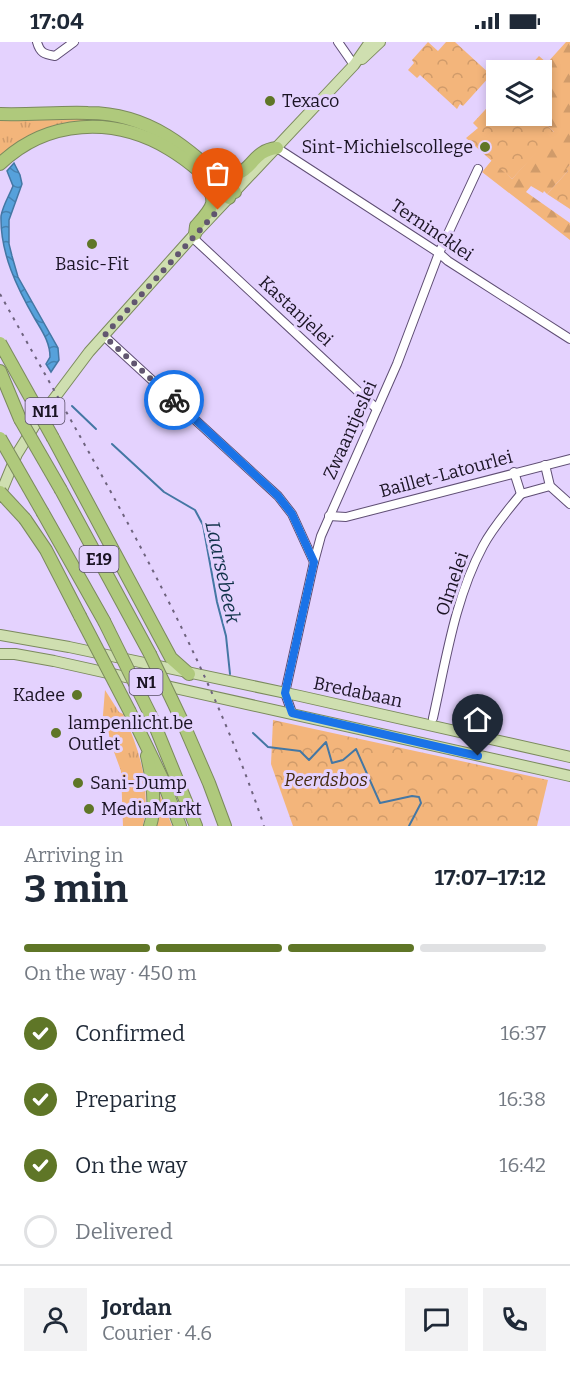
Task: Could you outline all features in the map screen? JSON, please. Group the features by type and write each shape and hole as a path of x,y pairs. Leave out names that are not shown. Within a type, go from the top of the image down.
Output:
{"highway":[{"path":"0,114 91,113 123,116 144,122 178,142 209,167 232,195"},
{"path":"0,164 33,139 50,132 70,127 110,128 144,136 171,150 232,195"},
{"path":"209,167 222,173 240,174 266,149 277,148"},
{"path":"184,161 204,183 213,198 213,204 196,226 194,236"},
{"path":"0,343 54,438 171,658 189,674"},
{"path":"0,371 20,419"},
{"name":"E19","path":"0,384 137,628 183,723 225,826"},
{"name":"E19","path":"0,438 104,621 151,716 196,826"},
{"path":"0,494 25,519 46,550 130,712 161,776 180,826"},
{"path":"141,735 150,771 152,818 150,826"}],"main road":[{"name":"N11","path":"0,494 17,454 38,420 88,352 354,64 370,42"},
{"name":"N11","path":"354,64 380,42"},
{"name":"Bredabaan","path":"0,635 103,654 570,757"},
{"name":"Bredabaan","path":"0,654 44,659 570,776"}],"street":[{"path":"37,42 44,54 55,56 74,42"},
{"path":"338,42 354,64"},
{"name":"Ternincklei","path":"277,148 570,339"},
{"name":"Zwaantjeslei","path":"285,693 314,562 329,516 397,364 439,253 478,169"},
{"name":"Kastanjelei","path":"194,236 377,409"},
{"path":"104,336 278,496 292,514 314,562"},
{"name":"Baillet-Latourlei","path":"329,516 346,517 570,459"},
{"path":"546,465 550,486 570,504"},
{"path":"514,472 521,494 550,486"},
{"name":"Olmelei","path":"433,718 458,609 473,566 494,529 521,494"},
{"path":"99,672 103,654"},
{"path":"285,693 294,713"}],"green space":[{"path":"428,42 438,51 446,42 455,42 486,70 486,81 463,106 460,104 457,109 420,75 417,78 408,70 414,63 412,60"},
{"path":"566,42 570,42 570,165 568,171 547,194 531,186 526,192 570,223 570,240 482,172 492,160 512,179 554,132 548,126 552,126 552,60 550,60"},
{"path":"486,109 486,126 548,126 555,133 512,179 466,138 478,128 473,123"},
{"path":"80,117 114,119 149,132 107,123 71,122 36,133 0,157 0,121"},
{"path":"570,165 570,209 547,194 568,171 566,169"},
{"path":"105,690 119,712 123,714 139,755 146,797 143,826 123,826 121,771 110,741 108,728 102,727"},
{"name":"Peerdsbos","path":"273,720 548,780 537,826 293,826 271,764"},
{"path":"159,792 172,826 155,826"}],"water":[{"path":"14,163 22,184 9,220 9,244 18,277 58,348 59,360 51,372 46,364 50,357 47,342 16,283 3,243 1,216 13,186 7,171"}],"waterway":[{"name":"Laarsebeek","path":"72,406 96,429"},
{"name":"Laarsebeek","path":"112,444 164,492 195,510 203,525 217,602 226,636 230,674"},
{"path":"253,733 268,747 300,751 309,760 326,742 332,763 343,760 356,749 380,803 412,796 419,797 421,803 409,826"}],"railway":[{"path":"0,294 109,489 178,621 239,756 264,826"}],"way so far":[{"path":"174,400 104,336 218,210"}],"place":[{"name":"Texaco","path":"270,101"},
{"name":"Sint-Michielscollege","path":"485,147"},
{"name":"Basic-Fit","path":"92,244"},
{"name":"Kadee","path":"77,695"},
{"name":"lampenlicht.be Outlet","path":"56,733"},
{"name":"Sani-Dump","path":"78,783"},
{"name":"MediaMarkt","path":"89,809"}],"route":[{"path":"174,400 278,496 292,514 314,562 285,693 292,713 478,756"}]}
